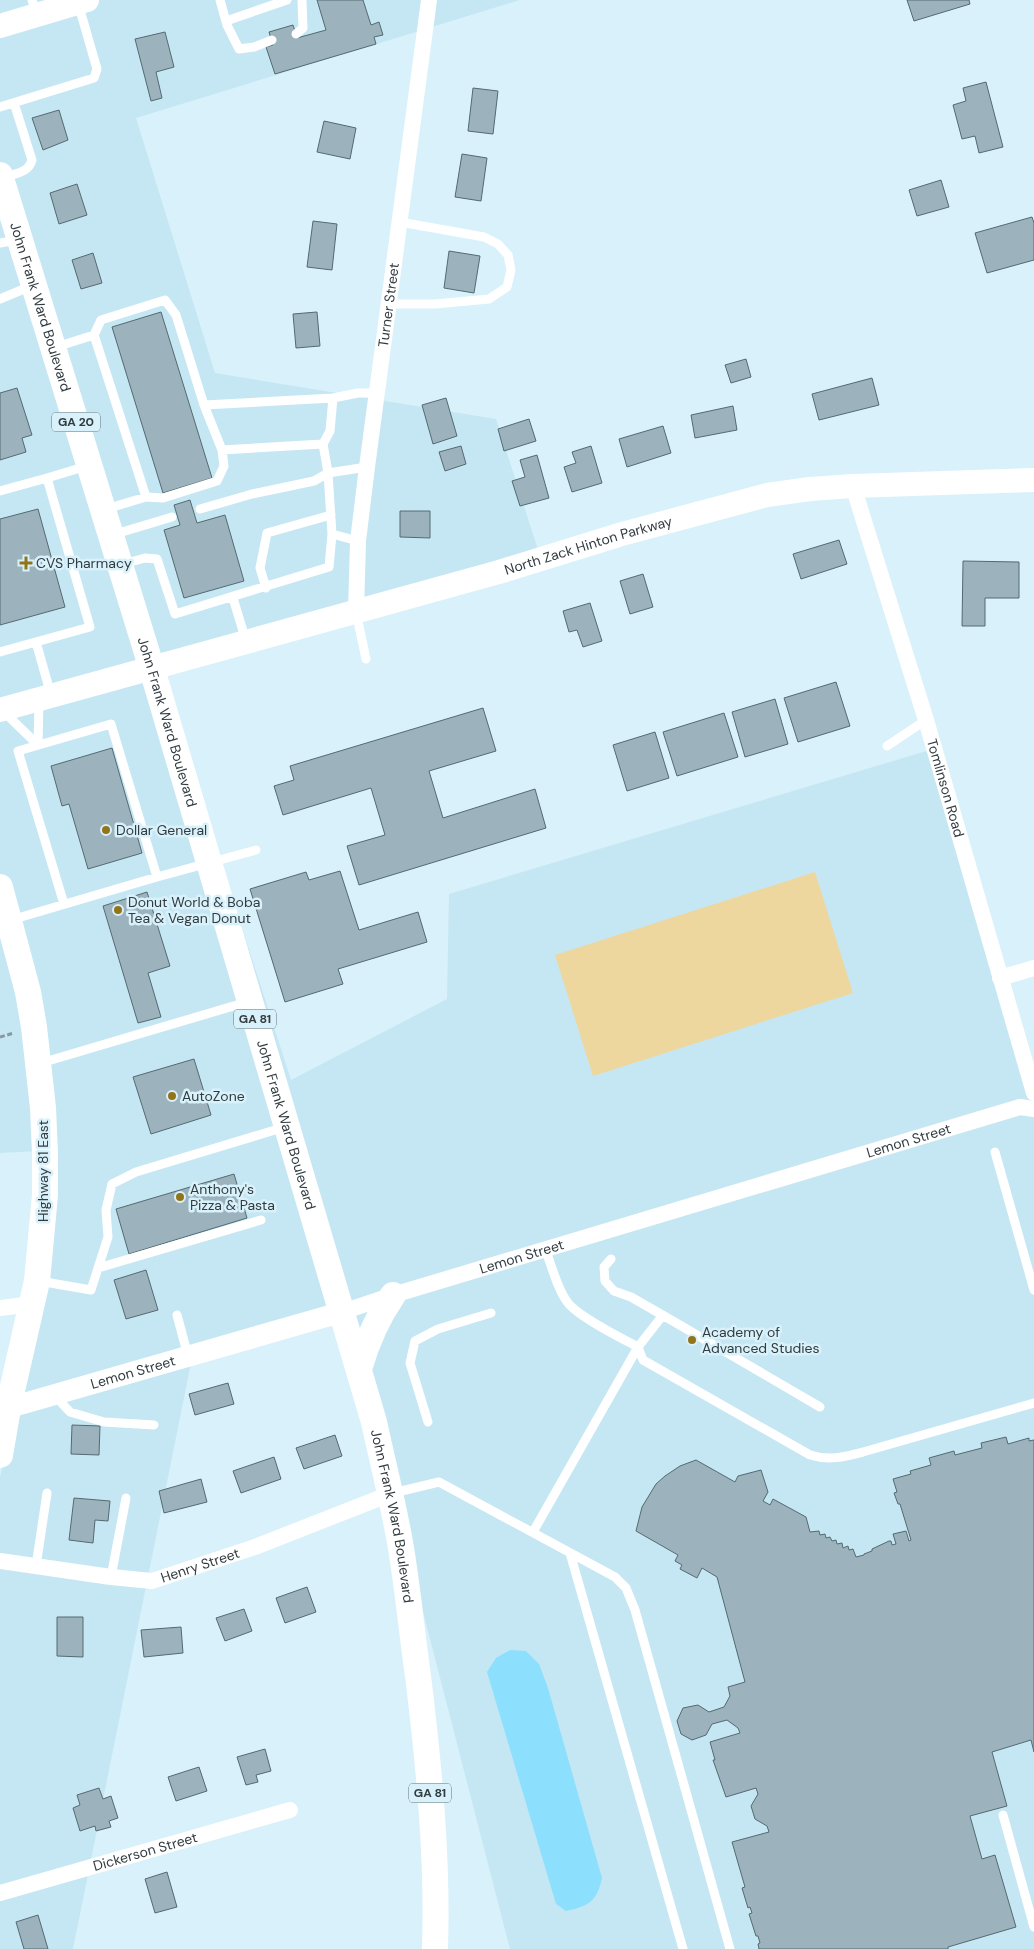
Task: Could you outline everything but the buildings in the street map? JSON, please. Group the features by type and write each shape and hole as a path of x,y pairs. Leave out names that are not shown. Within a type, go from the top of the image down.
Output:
{"main road":[{"path":"0,26 35,7 82,1"},
{"name":"John Frank Ward Boulevard","path":"0,177 10,241 34,285 104,510 374,1422 401,1549 429,1779 436,1911 434,1949"},
{"name":"North Zack Hinton Parkway","path":"1,710 499,572 622,534 767,495 810,489 854,486 1034,480"},
{"name":"Highway 81 East","path":"0,887 11,937 28,992 39,1064 45,1152 42,1238 35,1292 8,1408 1,1452"},
{"path":"358,1369 371,1331 379,1315 393,1295"}],"street":[{"name":"Turner Street","path":"356,612 358,541 429,0"},
{"name":"Tomlinson Road","path":"854,486 926,720 1034,1093"},
{"path":"1000,978 1034,968"},
{"name":"Lemon Street","path":"8,1408 342,1312 545,1249 1020,1107 1034,1109"},
{"path":"0,1308 35,1292"},
{"name":"Henry Street","path":"0,1561 152,1581 255,1547 390,1494"},
{"name":"Dickerson Street","path":"0,1893 290,1810"}],"lane":[{"path":"220,0 226,21 239,49 254,47 272,40"},
{"path":"226,21 287,0"},
{"path":"296,34 303,28 302,0"},
{"path":"0,108 94,78 97,69 82,1"},
{"path":"0,177 25,170 30,166 32,160 14,103"},
{"path":"388,304 435,304 489,299 507,286 511,270 508,255 498,244 484,238 400,222"},
{"path":"0,299 34,285"},
{"path":"104,510 146,497 163,498 217,481 224,466 222,450 204,405 176,315 165,300 101,320 94,335 146,497"},
{"path":"53,348 94,335"},
{"path":"204,405 333,398 358,393 377,393"},
{"path":"120,565 145,558 157,560 175,614 266,588 329,567 332,534 328,474 323,444 330,431 333,398"},
{"path":"222,450 323,444"},
{"path":"0,491 90,465"},
{"path":"200,509 252,494 314,481 328,474 367,467"},
{"path":"0,652 90,627 47,478"},
{"path":"266,588 260,568 267,534 331,515"},
{"path":"111,536 172,517"},
{"path":"332,534 358,541"},
{"path":"233,598 246,641"},
{"path":"356,612 366,658"},
{"path":"36,642 45,698 38,745"},
{"path":"1,710 38,745"},
{"path":"887,746 926,720"},
{"path":"64,904 18,751 111,724 157,876"},
{"path":"11,937 64,904 157,876 256,850"},
{"path":"39,1064 249,1001"},
{"path":"35,1292 91,1290 108,1237 106,1210 112,1184 136,1172 287,1127"},
{"path":"995,1152 1034,1290"},
{"path":"98,1268 262,1220"},
{"path":"545,1249 562,1293 568,1304 578,1312 638,1347 642,1360 810,1455 823,1459 842,1458 1034,1403"},
{"path":"611,1259 604,1267 605,1281 614,1291 631,1297 663,1315 820,1407"},
{"path":"428,1422 410,1362 416,1341 438,1329 491,1313"},
{"path":"177,1315 188,1356"},
{"path":"532,1532 638,1347 663,1315"},
{"path":"53,1394 70,1412 104,1422 154,1425"},
{"path":"390,1494 439,1482 616,1577 626,1588 634,1610 730,1949"},
{"path":"36,1566 47,1493"},
{"path":"112,1577 126,1498"},
{"path":"570,1553 683,1949"},
{"path":"1003,1816 1034,1927"}],"shaded area":[{"name":"Academy of Advanced Studies","path":"0,0 520,0 136,118 215,373 496,419 541,559 157,664 291,1080 447,999 449,894 930,750 1034,1093 1034,1949 510,1949 374,1422 342,1312 192,1358 73,1949 0,1949 0,1477 20,1392 38,1151 0,1153"},
{"path":"815,872 853,993 593,1076 555,955"}],"water":[{"path":"510,1650 526,1651 539,1664 548,1688 602,1878 597,1893 590,1902 566,1911 556,1904 487,1672 496,1658"}],"place":[{"name":"CVS Pharmacy","path":"26,563"},
{"name":"Dollar General","path":"106,830"},
{"name":"Donut World & Boba Tea & Vegan Donut","path":"118,910"},
{"name":"AutoZone","path":"172,1096"},
{"name":"Anthony's Pizza & Pasta","path":"180,1197"},
{"name":"Academy of Advanced Studies","path":"692,1340"}]}
